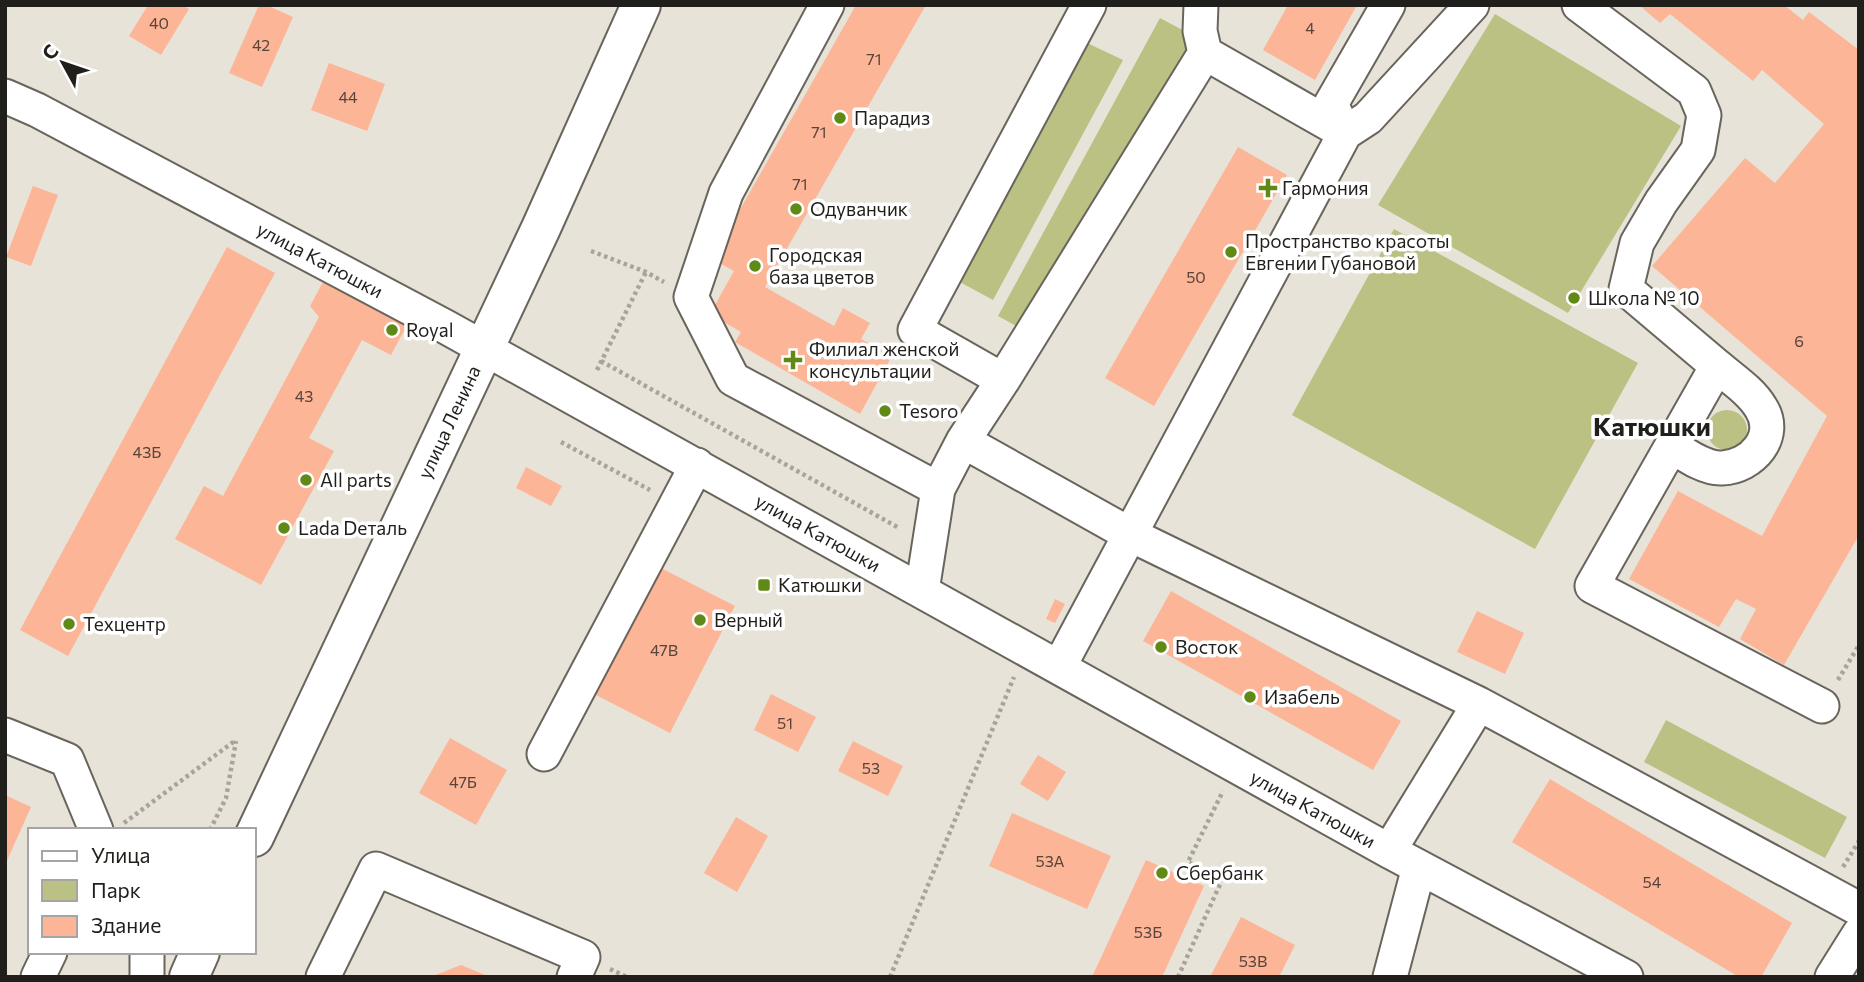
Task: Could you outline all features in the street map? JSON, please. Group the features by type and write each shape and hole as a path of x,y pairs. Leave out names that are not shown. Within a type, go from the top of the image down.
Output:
{"main road":[{"name":"улица Ленина","path":"256,833 484,349 641,5"},
{"path":"188,977 199,954"}],"street":[{"path":"827,5 726,192 691,297 733,379 938,489"},
{"path":"1003,380 915,330 1089,5"},
{"path":"922,591 938,489 963,441 1205,52 1200,31 1201,5"},
{"path":"1345,133 1331,104 1388,5"},
{"path":"1059,667 1345,133 1368,118 1472,5"},
{"path":"1579,5 1694,91 1704,115 1698,149 1661,202 1637,243 1626,289 1748,392 1762,408 1768,427 1760,447 1742,465 1719,468 1698,461 1672,446"},
{"path":"1205,52 1345,133"},
{"name":"улица Катюшки","path":"5,96 37,110 446,327 1389,851 1626,977"},
{"path":"1717,366 1592,586 1822,706"},
{"path":"963,441 1131,535 1479,704 1859,909"},
{"path":"544,754 697,465"},
{"path":"1389,851 1479,704"},
{"path":"5,735 68,760 95,828"},
{"path":"1390,977 1419,867"},
{"path":"323,977 376,869 583,957 575,977"},
{"path":"1832,977 1859,934"},
{"path":"38,977 49,954"},
{"path":"147,954 147,977"}],"path":[{"path":"591,251 646,272 691,297"},
{"path":"597,370 646,272"},
{"path":"601,361 929,545"},
{"path":"561,442 676,504"},
{"path":"1822,706 1859,645"},
{"path":"890,977 1026,649"},
{"path":"118,828 236,740 226,798 211,828"},
{"path":"1178,977 1222,880 1188,862 1236,766"}],"green space":[{"path":"1495,14 1681,126 1568,313 1378,205"},
{"path":"1160,18 1188,33 1184,79 1043,341 998,316"},
{"path":"1064,32 1123,60 993,300 934,268"},
{"path":"1394,229 1638,363 1535,549 1292,415"},
{"path":"1727,410 1735,411 1741,416 1746,422 1746,438 1741,444 1735,449 1727,450 1719,449 1713,444 1708,438 1707,430 1708,422 1713,416 1719,411"},
{"path":"1666,720 1847,817 1825,858 1644,762"}],"building":[{"path":"148,5 182,5 189,9 161,55 129,36"},
{"path":"259,5 266,5 293,17 262,87 229,73"},
{"path":"856,5 926,5 765,287 834,326 843,308 870,323 861,339 892,356 860,414 735,342 741,332 710,314 734,271 712,259"},
{"path":"1288,5 1357,5 1315,80 1263,50"},
{"name":"Школа № 10","path":"1639,5 1784,5 1803,20 1809,12 1859,50 1859,535 1784,665 1740,639 1756,609 1736,599 1719,627 1629,579 1678,491 1762,536 1827,416 1652,266 1745,158 1775,183 1824,124 1762,70 1753,81 1670,14 1660,23"},
{"path":"329,63 385,84 367,131 311,110"},
{"path":"1238,147 1287,175 1154,406 1105,378"},
{"path":"33,186 58,195 31,266 6,257"},
{"path":"227,247 275,273 68,656 20,630"},
{"path":"329,271 412,316 391,355 362,340 309,438 334,451 261,585 175,539 204,486 223,496 319,317 310,306"},
{"path":"526,467 562,486 551,506 516,488"},
{"path":"659,567 735,606 670,733 594,694"},
{"path":"1171,591 1401,721 1373,770 1143,641"},
{"path":"1055,599 1065,604 1055,623 1046,619"},
{"path":"1477,611 1524,633 1505,674 1457,652"},
{"path":"771,694 816,717 798,752 754,730"},
{"path":"450,738 507,770 476,825 419,793"},
{"path":"853,741 903,766 888,796 838,771"},
{"path":"1038,755 1066,772 1048,801 1020,784"},
{"path":"1550,779 1792,923 1761,977 1739,977 1512,842"},
{"path":"5,795 31,807 5,865"},
{"path":"1012,813 1111,856 1087,909 989,866"},
{"path":"736,817 768,836 737,892 704,873"},
{"path":"1146,860 1204,886 1162,977 1092,977"},
{"path":"1241,917 1295,945 1279,977 1210,977"},
{"path":"461,965 490,977 430,977"}],"place":[{"name":"Парадиз","path":"840,118"},
{"name":"Гармония","path":"1268,188"},
{"name":"Одуванчик","path":"796,209"},
{"name":"Пространство красоты Евгении Губановой","path":"1231,252"},
{"name":"Городская база цветов","path":"755,266"},
{"name":"Школа № 10","path":"1574,298"},
{"name":"Royal","path":"392,330"},
{"name":"Филиал женской консультации","path":"793,360"},
{"name":"Tesoro","path":"885,411"},
{"name":"All parts","path":"306,480"},
{"name":"Lada Dеталь","path":"284,528"},
{"name":"Катюшки","path":"764,585"},
{"name":"Верный","path":"700,620"},
{"name":"Техцентр","path":"69,624"},
{"name":"Восток","path":"1161,647"},
{"name":"Изабель","path":"1250,697"},
{"name":"Сбербанк","path":"1162,873"}],"district":[{"name":"Катюшки","path":"1652,427"}]}
